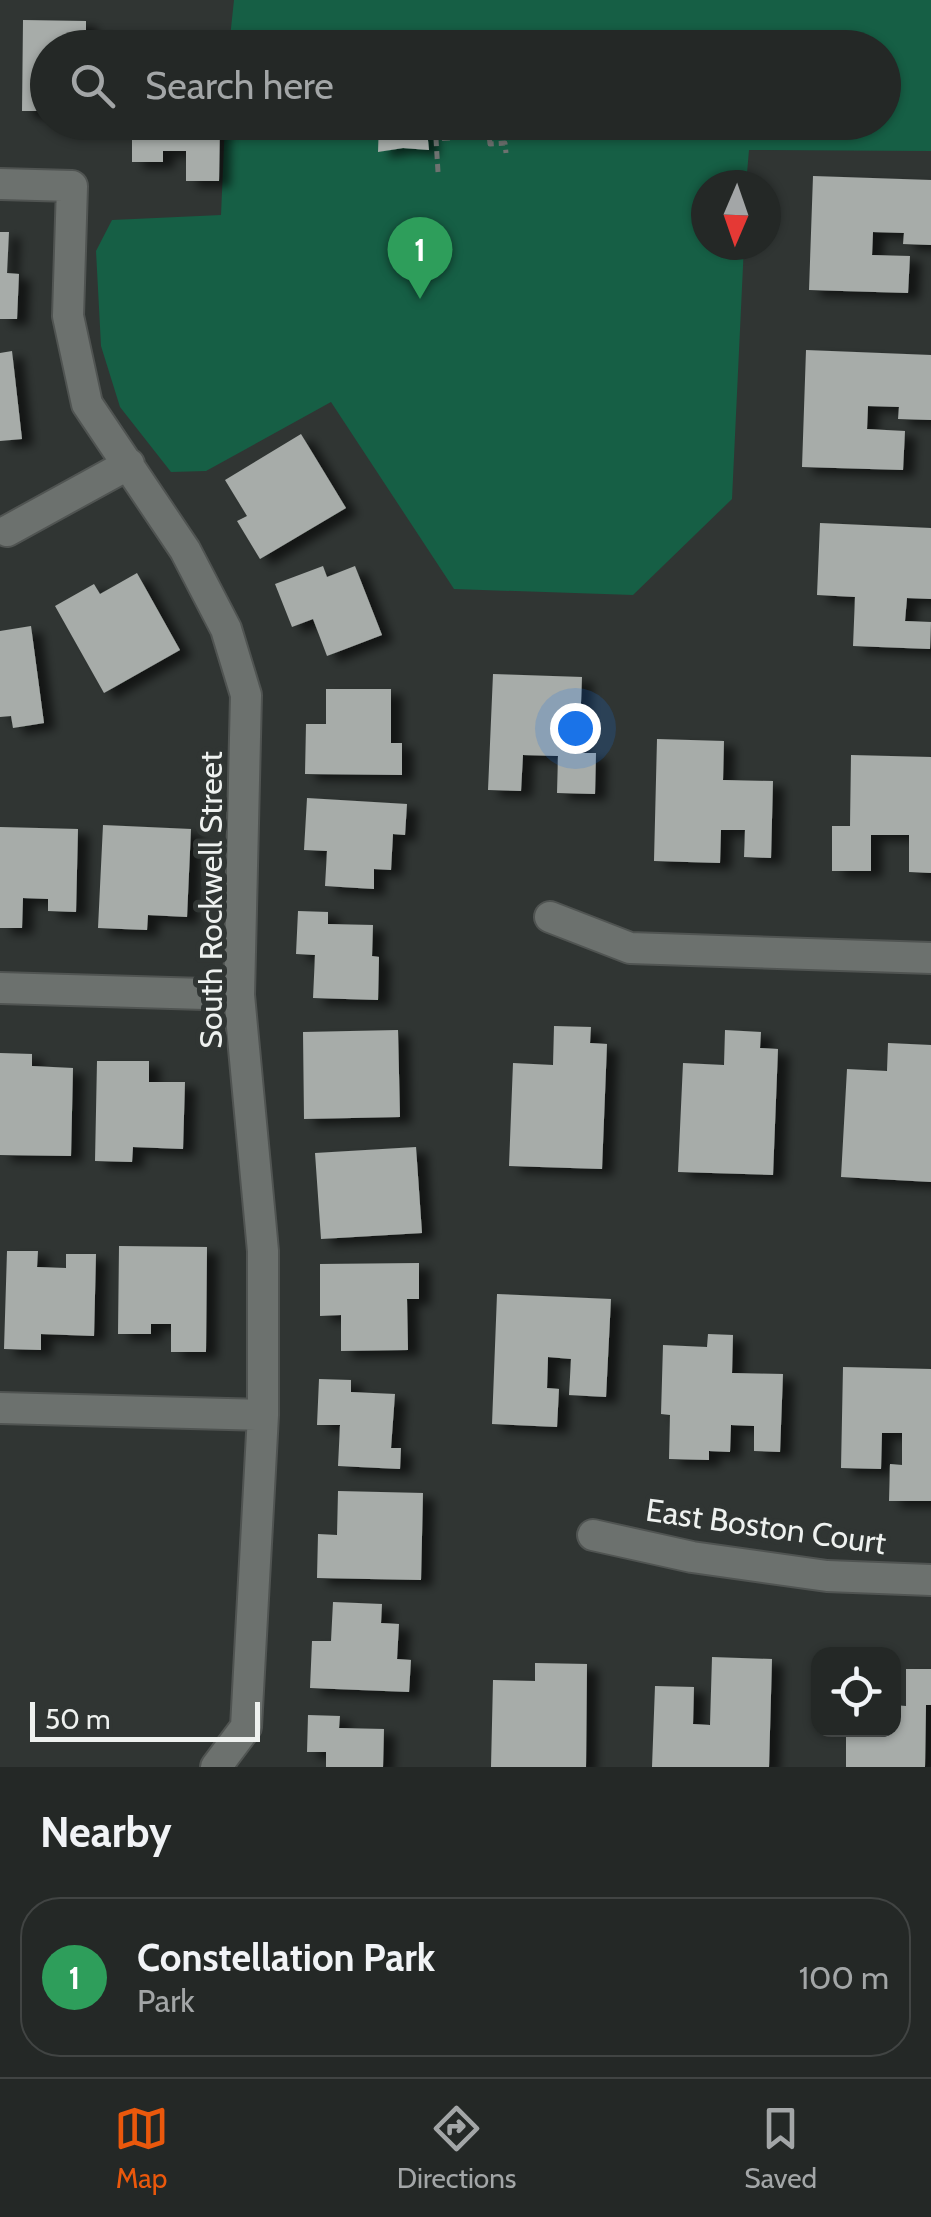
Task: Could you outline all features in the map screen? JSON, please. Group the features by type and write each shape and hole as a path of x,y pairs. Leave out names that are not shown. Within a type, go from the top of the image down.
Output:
{"street":[{"name":"South Rockwell Street","path":"0,184 72,186 68,316 87,404 185,550 226,628 246,695 239,994 263,1252 263,1415 246,1726 216,1767"},
{"path":"7,531 129,464"},
{"path":"550,917 630,948 931,958"},
{"path":"0,988 239,994"},
{"path":"0,1408 263,1415"},
{"name":"East Boston Court","path":"593,1535 692,1557 827,1576 931,1580"}],"path":[{"path":"432,140 438,172"},
{"path":"505,140 506,153"}],"green space":[{"path":"234,0 931,0 931,151 749,150 747,170 691,170 691,260 743,260 732,499 633,595 454,589 331,402 206,471 171,472 120,407 101,346 96,251 112,220 221,215 224,140 901,140 901,30 231,30"}],"building":[{"path":"23,20 86,21 86,30 30,30 30,111 22,111"},
{"path":"132,140 220,140 219,181 186,181 186,151 163,151 163,162 132,162"},
{"path":"378,140 428,140 429,150 403,148 378,152"},
{"path":"813,176 931,180 931,245 903,244 904,233 873,232 872,255 910,256 908,293 809,290"},
{"path":"0,232 9,232 7,273 19,274 17,319 0,319"},
{"path":"806,350 931,355 931,420 898,419 899,407 868,406 867,429 905,431 903,470 802,467"},
{"path":"12,351 22,439 0,441 0,353"},
{"path":"301,434 346,508 260,559 237,521 247,516 225,480"},
{"path":"820,523 931,528 931,599 907,598 905,621 931,622 930,649 853,646 855,597 817,595"},
{"path":"323,566 327,577 355,566 382,635 327,656 313,619 292,627 275,584"},
{"path":"137,573 180,650 104,693 55,606 94,584 100,594"},
{"path":"31,626 44,723 13,728 11,716 0,717 0,631"},
{"path":"493,674 582,677 579,753 596,753 595,794 557,793 558,756 523,755 521,791 488,790"},
{"path":"326,689 391,689 391,743 402,743 402,775 305,774 306,724 326,724"},
{"path":"657,739 724,741 723,780 773,781 771,858 744,857 745,830 721,830 720,863 654,861"},
{"path":"851,755 931,757 931,873 909,872 909,835 871,835 871,871 832,871 832,826 850,826"},
{"path":"307,798 407,804 405,835 393,834 391,870 374,869 374,889 325,886 327,851 304,850"},
{"path":"103,825 191,829 187,917 148,915 147,930 98,928"},
{"path":"0,827 78,829 76,912 48,911 48,899 23,898 22,928 0,928"},
{"path":"298,911 328,912 328,924 373,925 372,956 379,957 378,1000 313,998 315,955 296,954"},
{"path":"554,1026 591,1027 590,1043 607,1044 602,1169 509,1166 513,1063 553,1065"},
{"path":"398,1030 400,1117 304,1119 303,1032"},
{"path":"725,1030 761,1032 760,1048 778,1049 773,1175 678,1172 683,1063 724,1065"},
{"path":"888,1043 931,1045 931,1182 841,1177 847,1069 887,1071"},
{"path":"0,1053 32,1054 32,1066 73,1068 71,1156 0,1155"},
{"path":"97,1061 149,1061 149,1082 185,1082 183,1149 133,1147 132,1162 95,1161"},
{"path":"416,1147 422,1233 321,1239 315,1153"},
{"path":"119,1246 207,1247 206,1352 171,1352 171,1324 151,1324 151,1334 118,1334"},
{"path":"7,1251 38,1251 37,1267 66,1268 66,1254 96,1254 94,1336 41,1334 41,1350 4,1349"},
{"path":"419,1263 419,1299 407,1299 408,1350 341,1351 341,1315 320,1316 320,1264"},
{"path":"497,1294 611,1299 606,1397 569,1395 571,1359 548,1357 547,1388 559,1389 557,1427 492,1424"},
{"path":"708,1334 733,1335 732,1373 783,1374 780,1452 754,1451 754,1426 731,1425 730,1452 709,1451 709,1460 669,1459 670,1415 661,1414 663,1345 707,1347"},
{"path":"843,1367 931,1369 931,1501 889,1501 890,1464 902,1465 902,1433 882,1433 881,1469 841,1468"},
{"path":"319,1379 351,1380 351,1392 395,1394 391,1448 401,1448 400,1469 338,1466 340,1425 317,1425"},
{"path":"338,1491 423,1493 421,1580 317,1578 318,1534 337,1535"},
{"path":"333,1602 382,1604 381,1623 399,1624 397,1659 411,1660 409,1692 310,1688 312,1641 331,1641"},
{"path":"712,1657 772,1659 769,1767 652,1767 655,1686 694,1687 693,1724 710,1725"},
{"path":"535,1663 587,1664 586,1767 491,1767 493,1680 535,1681"},
{"path":"906,1669 931,1669 925,1767 846,1767 846,1737 901,1737 901,1706 906,1706"},
{"path":"308,1715 340,1716 339,1728 384,1729 383,1767 326,1767 326,1752 307,1752"}],"place":[{"name":"Constellation Park","path":"420,299"}]}
